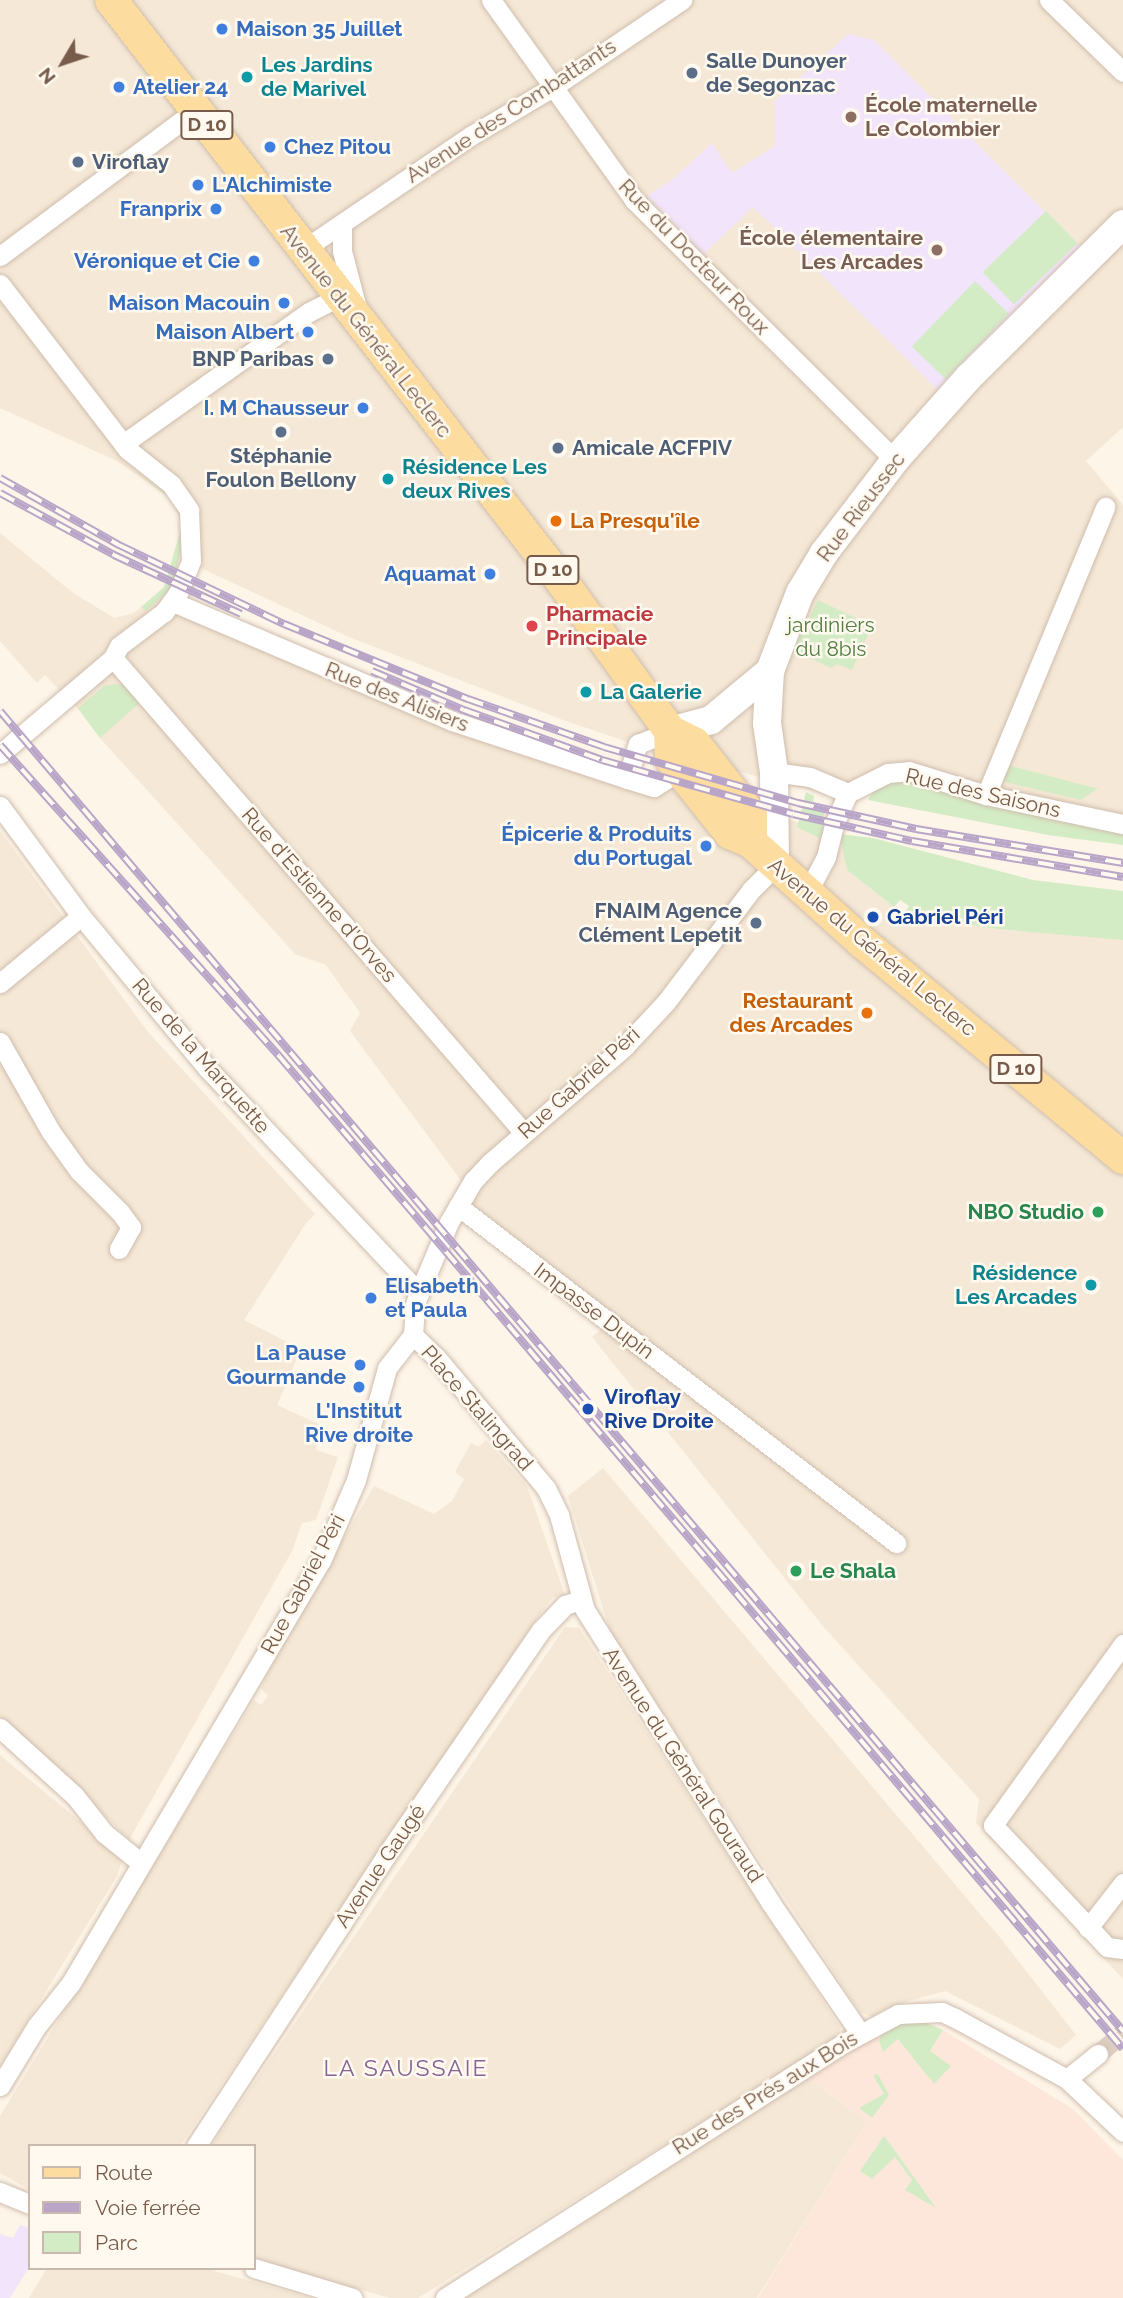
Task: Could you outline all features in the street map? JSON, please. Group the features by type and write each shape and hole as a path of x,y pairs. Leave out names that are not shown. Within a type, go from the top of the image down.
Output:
{"main road":[{"name":"Avenue du Général Leclerc","path":"111,0 517,527 560,579 670,730 694,743 751,815 751,842"},
{"name":"Avenue du Général Leclerc","path":"670,730 671,759 730,834 751,842 775,866 1123,1158"}],"street":[{"name":"Rue du Docteur Roux","path":"491,0 634,200 895,460"},
{"name":"Avenue des Combattants","path":"304,249 342,226 460,142 553,87 682,0"},
{"path":"1049,0 1123,72"},
{"path":"0,256 196,110"},
{"name":"Rue Rieussec","path":"775,866 774,772 767,723 771,671 800,593 824,552 895,460 969,377 1123,224"},
{"path":"342,226 342,251 361,322"},
{"path":"0,284 133,455 171,484 189,510 191,561 173,602 119,646 113,658 0,754"},
{"path":"123,443 309,312 340,296"},
{"path":"986,794 1105,507"},
{"name":"Rue des Alisiers","path":"173,602 403,701 627,779 654,787 679,771"},
{"name":"Rue d'Estienne d'Orves","path":"113,658 524,1133"},
{"path":"627,779 638,744 670,730 711,720 771,671"},
{"name":"Rue des Saisons","path":"848,793 888,772 909,771 986,794 1123,824"},
{"path":"774,772 810,777 848,793 835,822 826,857 807,893"},
{"name":"Rue de la Marquette","path":"0,806 81,916 223,1086 419,1293"},
{"name":"Rue Gabriel Péri","path":"0,2086 36,2027 71,1983 140,1862 321,1561 356,1480 387,1368 414,1335 415,1304 458,1206 491,1162 624,1047 666,1002 751,890 775,866"},
{"path":"0,983 81,916"},
{"path":"0,1042 51,1132 79,1171 120,1212 131,1227 119,1249"},
{"name":"Impasse Dupin","path":"458,1206 896,1543"},
{"name":"Place Stalingrad","path":"414,1335 541,1480"},
{"name":"Avenue du Général Gouraud","path":"541,1480 559,1515 580,1600 770,1902 860,2033"},
{"name":"Avenue Gaugé","path":"197,2144 385,1857 541,1630 565,1605 580,1600"},
{"path":"1123,1644 993,1825 1107,1948 1123,1949"},
{"path":"0,1728 75,1796 104,1833 140,1862"},
{"path":"1088,1928 1123,1883"},
{"name":"Rue des Prés aux Bois","path":"445,2298 860,2033 898,2014 942,2012 1067,2079 1123,2132"},
{"path":"1067,2079 1098,2054"},
{"path":"0,2192 28,2203"},
{"path":"256,2268 353,2298"}],"shaded area":[{"path":"0,0 1123,0 1123,427 1086,461 1123,505 1123,831 1057,822 892,780 850,801 628,742 563,720 349,637 173,555 182,526 173,500 117,461 0,408"},
{"name":"École élementaire Les Arcades","path":"848,34 874,40 1080,247 940,392 753,207 704,254 647,196 672,180 712,143 732,173 775,146 775,101"},
{"path":"0,533 72,592 114,618 134,613 164,588 378,684 656,782 839,834 847,870 903,914 997,929 1123,939 1123,1979 976,1823 979,1799 822,1625 592,1337 605,1326 449,1203 463,1183 350,1031 360,1013 326,965 295,954 100,738 77,708 45,675 37,683 0,641"},
{"path":"0,831 148,1032 315,1214 306,1223 244,1320 301,1349 277,1405 319,1424 316,1450 338,1457 316,1520 302,1523 292,1551 129,1840 39,1750 0,1717"},
{"path":"486,1440 527,1486 565,1595 552,1598 533,1624 181,2144 28,2144 28,2189 0,2173 0,2116 254,1700 261,1705 268,1696 261,1688 274,1658 374,1486 434,1514 452,1501 464,1479 455,1472 471,1443 478,1447"},
{"path":"603,1468 1002,1940 1076,2035 1060,2049 945,1991 894,2005 872,2017 860,2012 611,1634 568,1496"},
{"path":"565,1627 579,1628 840,2027 839,2036 418,2298 390,2298 256,2260 256,2144 212,2144"},
{"path":"0,1755 123,1857 117,1876 0,2066"},
{"path":"924,2022 943,2030 1073,2109 1123,2160 1123,2298 758,2298 867,2122 808,2078 885,2029"},
{"path":"808,2078 867,2122 757,2298 462,2298 462,2294"},
{"path":"20,2225 28,2227 28,2269 10,2298 0,2298 0,2234 13,2238"},
{"path":"46,2270 211,2270 310,2298 29,2298"}],"green space":[{"path":"1046,211 1077,243 1014,305 983,272"},
{"path":"975,281 1009,314 946,379 912,346"},
{"path":"142,478 175,498 186,525 172,591 169,590 146,611 141,607 164,587 182,526 173,500"},
{"name":"jardiniers du 8bis","path":"818,600 872,626 852,670 837,664 831,668 793,650"},
{"path":"115,684 129,687 142,701 100,738 78,708 104,686"},
{"path":"1004,764 1098,788 1081,800 1000,781"},
{"path":"916,779 1057,822 1123,831 1123,845 1048,835 868,800 873,790 892,780"},
{"path":"806,792 814,796 813,804 826,809 821,825 825,827 822,839 797,827"},
{"path":"839,834 873,838 1033,880 1123,891 1123,940 997,929 903,914 909,906 900,900 894,907 847,870"},
{"path":"902,2022 924,2022 943,2030 930,2051 951,2066 934,2084 898,2039 883,2052 879,2040 885,2029"},
{"path":"878,2074 889,2095 872,2118 859,2108 884,2094 873,2075"},
{"path":"884,2136 936,2208 905,2190 912,2180 895,2157 872,2179 860,2171"}],"tunnel":[{"path":"1098,2054 1123,2033"}],"railway":[{"path":"0,478 119,545 284,624 468,699 604,747 798,803 916,829 1123,863"},
{"path":"0,493 114,555 241,614"},
{"path":"372,671 464,710 602,760 793,814 912,841 1123,877"},
{"path":"0,711 1123,2031"},
{"path":"0,745 279,1056 1123,2049"}],"place":[{"name":"Maison 35 Juillet","path":"222,29"},
{"name":"Salle Dunoyer de Segonzac","path":"692,73"},
{"name":"Les Jardins de Marivel","path":"247,77"},
{"name":"Atelier 24","path":"119,87"},
{"name":"École maternelle Le Colombier","path":"851,117"},
{"name":"Chez Pitou","path":"270,147"},
{"name":"Viroflay","path":"78,162"},
{"name":"L'Alchimiste","path":"198,185"},
{"name":"Franprix","path":"216,209"},
{"name":"École élementaire Les Arcades","path":"937,250"},
{"name":"Véronique et Cie","path":"254,261"},
{"name":"Maison Macouin","path":"284,303"},
{"name":"Maison Albert","path":"308,332"},
{"name":"BNP Paribas","path":"328,359"},
{"name":"I. M Chausseur","path":"363,408"},
{"name":"Stéphanie Foulon Bellony","path":"281,432"},
{"name":"Amicale ACFPIV","path":"558,448"},
{"name":"Résidence Les deux Rives","path":"388,479"},
{"name":"La Presqu'île","path":"556,521"},
{"name":"Aquamat","path":"490,574"},
{"name":"Pharmacie Principale","path":"532,626"},
{"name":"La Galerie","path":"586,692"},
{"name":"Épicerie & Produits du Portugal","path":"706,846"},
{"name":"Gabriel Péri","path":"873,917"},
{"name":"FNAIM Agence Clément Lepetit","path":"756,923"},
{"name":"Restaurant des Arcades","path":"867,1013"},
{"name":"NBO Studio","path":"1098,1212"},
{"name":"Résidence Les Arcades","path":"1091,1285"},
{"name":"Elisabeth et Paula","path":"371,1298"},
{"name":"La Pause Gourmande","path":"360,1365"},
{"name":"L'Institut Rive droite","path":"359,1387"},
{"name":"Viroflay Rive Droite","path":"588,1409"},
{"name":"Le Shala","path":"796,1571"}],"district":[{"name":"LA SAUSSAIE","path":"406,2068"}]}
